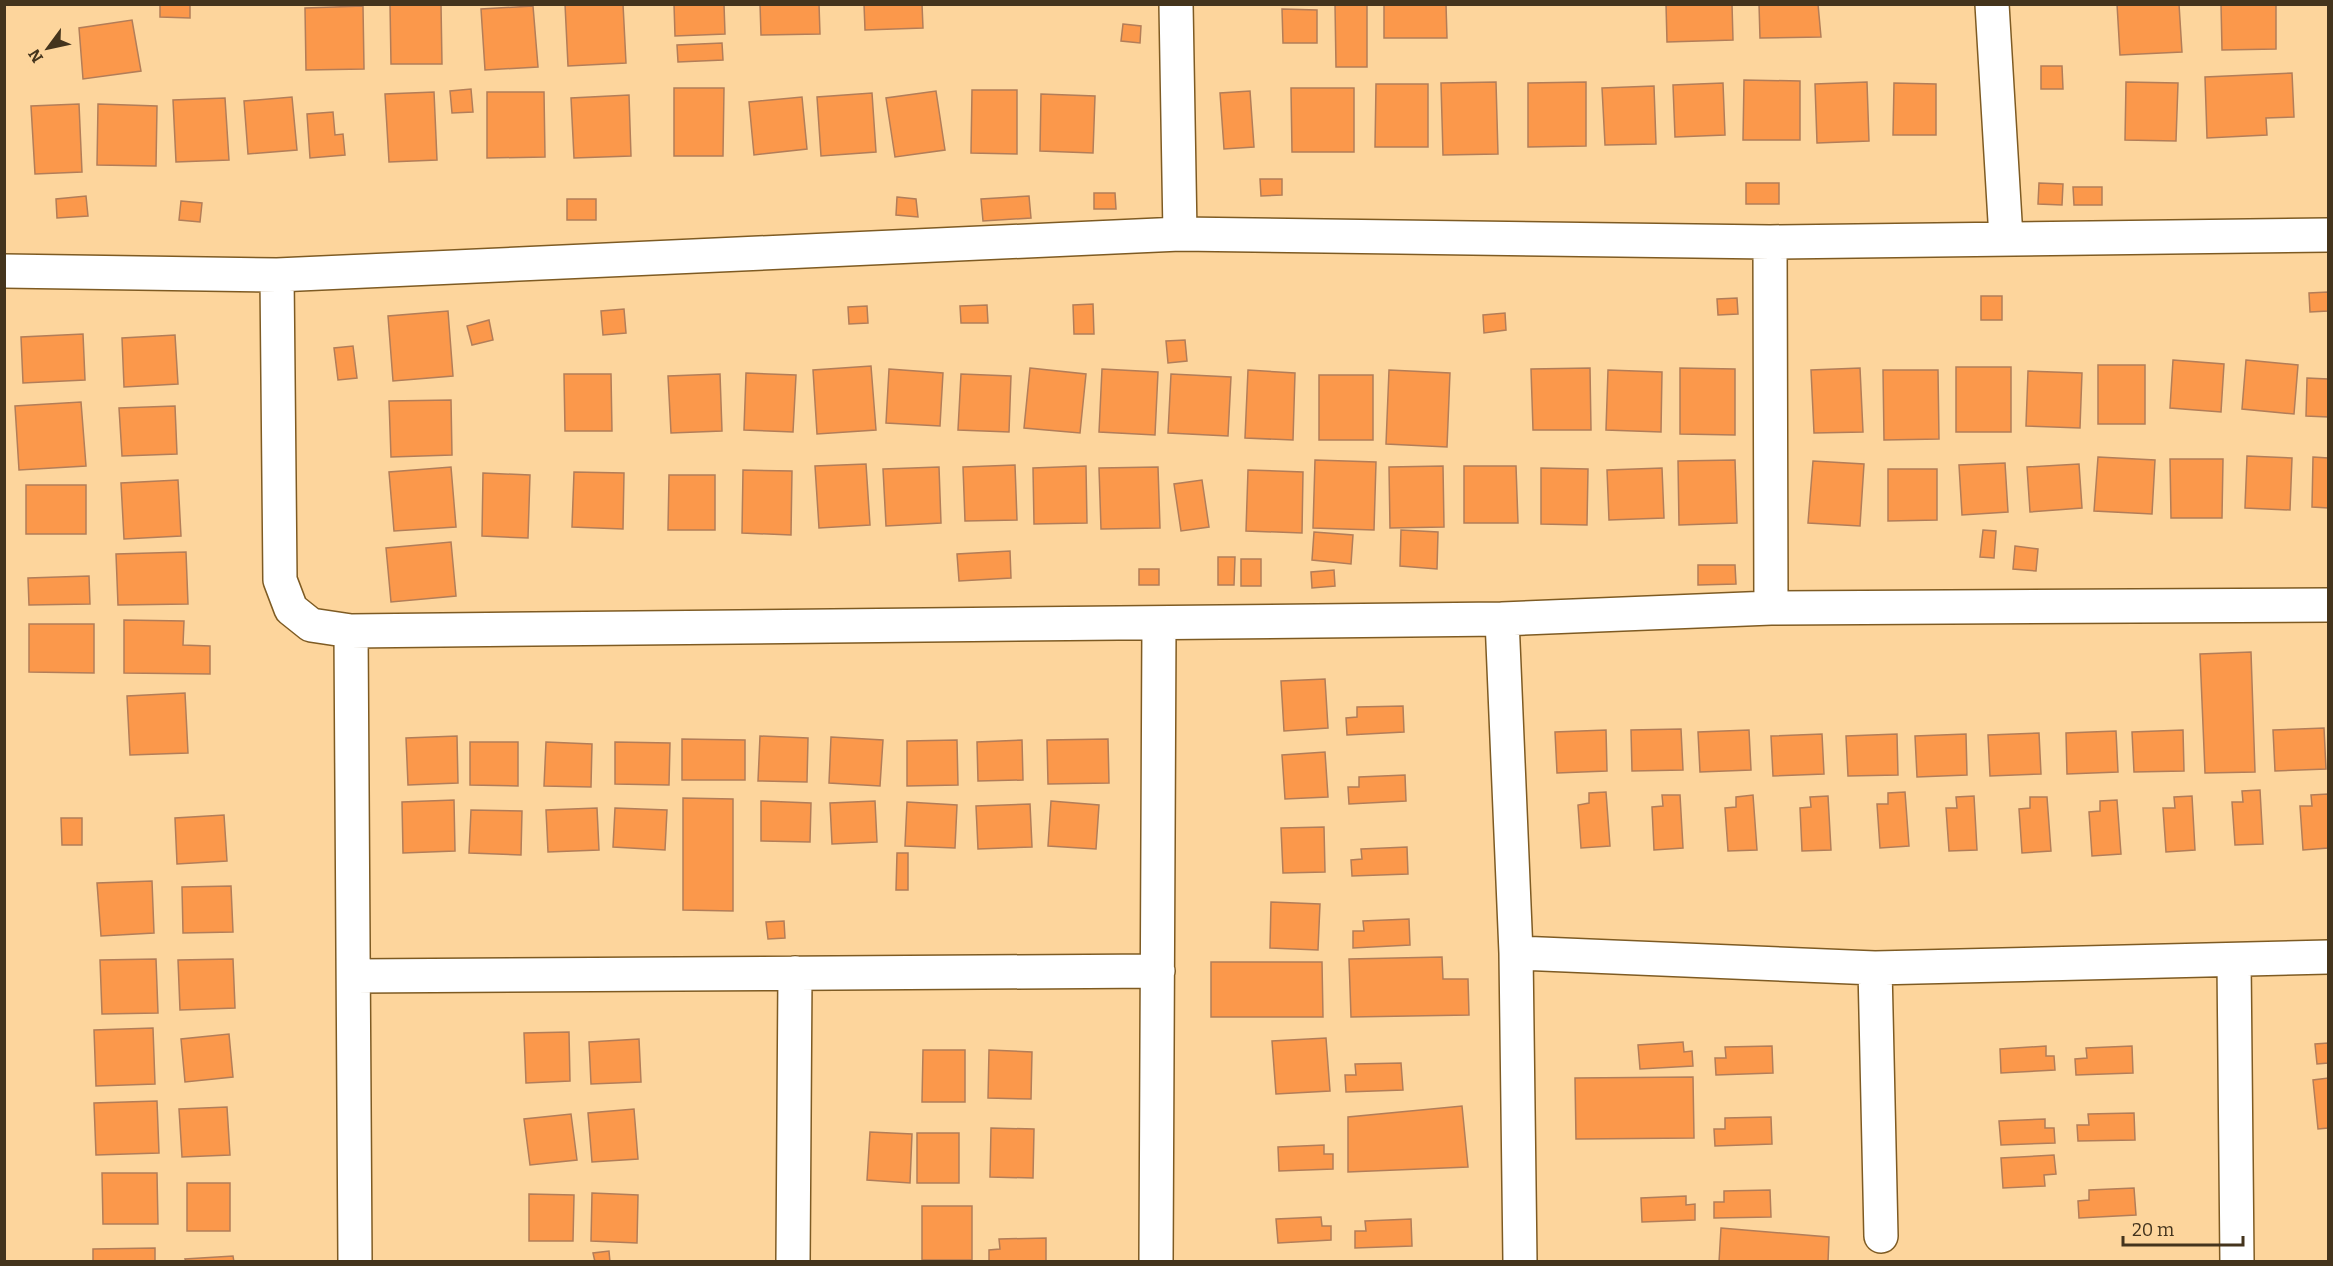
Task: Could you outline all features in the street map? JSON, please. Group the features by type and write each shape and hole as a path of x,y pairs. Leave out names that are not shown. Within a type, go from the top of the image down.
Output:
{"street":[{"path":"1176,4 1180,234"},
{"path":"1992,4 2006,238"},
{"path":"4,271 277,275 1180,234 1770,242 2328,235"},
{"path":"1770,242 1771,608"},
{"path":"277,275 280,580 291,609 311,625 351,631 1159,624 1502,619 1771,608 2328,605"},
{"path":"1502,619 1516,953 1520,1262"},
{"path":"1156,1262 1159,624"},
{"path":"351,631 355,976 355,1262"},
{"path":"1516,953 1875,968 2328,957"},
{"path":"2234,960 2237,1262"},
{"path":"1875,968 1881,1236"},
{"path":"355,976 1158,971"},
{"path":"793,1262 795,973"}],"building":[{"path":"160,4 190,4 190,18 160,17"},
{"path":"390,4 441,4 442,64 391,64"},
{"path":"565,4 623,4 626,63 568,66"},
{"path":"674,4 724,4 725,34 675,36"},
{"path":"760,4 819,4 820,34 761,35"},
{"path":"864,4 922,4 923,28 865,30"},
{"path":"1335,4 1367,4 1367,67 1336,67"},
{"path":"1384,4 1446,4 1447,38 1384,38"},
{"path":"1666,4 1732,4 1733,40 1667,42"},
{"path":"1759,4 1818,4 1821,37 1760,38"},
{"path":"2117,4 2179,4 2182,52 2120,55"},
{"path":"2221,4 2276,4 2276,49 2222,50"},
{"path":"363,6 364,69 306,70 305,8"},
{"path":"533,6 538,67 485,70 481,9"},
{"path":"1282,9 1317,10 1317,43 1283,43"},
{"path":"132,20 141,71 83,79 79,28"},
{"path":"1123,24 1141,26 1140,43 1121,41"},
{"path":"722,43 723,60 678,62 677,45"},
{"path":"2041,66 2062,66 2063,89 2041,89"},
{"path":"2292,73 2294,117 2266,118 2267,135 2207,138 2205,77"},
{"path":"1744,80 1800,81 1800,140 1743,140"},
{"path":"1496,82 1498,154 1443,155 1441,83"},
{"path":"1586,82 1586,146 1528,147 1528,83"},
{"path":"1867,82 1869,141 1817,143 1815,84"},
{"path":"2126,82 2178,83 2176,141 2125,140"},
{"path":"1723,83 1725,135 1675,137 1673,85"},
{"path":"1894,83 1936,84 1936,135 1893,135"},
{"path":"1376,84 1428,84 1428,147 1375,147"},
{"path":"1654,86 1656,144 1605,145 1602,88"},
{"path":"674,88 724,88 723,156 674,156"},
{"path":"1291,88 1354,88 1354,152 1292,152"},
{"path":"471,89 473,112 452,113 450,91"},
{"path":"972,90 1017,90 1017,154 971,153"},
{"path":"936,91 945,150 895,157 886,98"},
{"path":"1250,91 1254,147 1224,149 1220,93"},
{"path":"434,92 437,160 389,162 385,94"},
{"path":"487,92 544,92 545,157 487,158"},
{"path":"872,93 876,152 821,156 817,97"},
{"path":"1041,94 1095,96 1093,153 1040,151"},
{"path":"629,95 631,156 574,158 571,98"},
{"path":"292,97 297,150 248,154 244,101"},
{"path":"802,97 807,149 754,155 749,102"},
{"path":"225,98 229,160 176,162 173,100"},
{"path":"79,104 82,172 35,174 31,106"},
{"path":"98,104 157,106 156,166 97,165"},
{"path":"333,112 335,135 343,134 345,155 310,158 307,114"},
{"path":"1260,179 1282,179 1282,195 1261,196"},
{"path":"1746,183 1779,183 1779,204 1746,204"},
{"path":"2039,183 2063,184 2062,205 2038,204"},
{"path":"2073,187 2102,187 2102,205 2074,205"},
{"path":"1094,193 1115,193 1116,209 1094,209"},
{"path":"86,196 88,216 57,218 56,199"},
{"path":"1029,196 1031,218 983,221 981,199"},
{"path":"897,197 916,199 918,217 896,215"},
{"path":"567,199 596,199 596,220 567,220"},
{"path":"181,201 202,203 200,222 179,220"},
{"path":"2328,292 2328,311 2310,312 2309,293"},
{"path":"1981,296 2002,296 2002,320 1981,320"},
{"path":"1737,298 1738,314 1718,315 1717,299"},
{"path":"1093,304 1094,334 1074,334 1073,305"},
{"path":"987,305 988,323 961,323 960,306"},
{"path":"867,306 868,323 849,324 848,307"},
{"path":"624,309 626,333 603,335 601,311"},
{"path":"448,311 453,376 393,381 388,316"},
{"path":"1505,313 1506,330 1484,333 1483,315"},
{"path":"489,320 493,340 472,345 467,326"},
{"path":"83,334 85,380 23,383 21,337"},
{"path":"175,335 178,384 124,387 122,338"},
{"path":"1185,340 1187,361 1168,363 1166,341"},
{"path":"353,346 357,378 338,380 334,348"},
{"path":"2173,360 2224,364 2221,412 2170,408"},
{"path":"2246,360 2298,365 2294,414 2242,409"},
{"path":"2098,365 2145,365 2145,424 2098,424"},
{"path":"871,366 876,430 817,434 813,370"},
{"path":"1956,367 2011,367 2011,432 1956,432"},
{"path":"1030,368 1086,374 1080,433 1024,428"},
{"path":"1590,368 1591,430 1533,430 1531,369"},
{"path":"1680,368 1735,369 1735,435 1680,434"},
{"path":"1860,368 1863,432 1814,433 1811,370"},
{"path":"889,369 943,373 940,426 886,423"},
{"path":"1102,369 1158,372 1155,435 1099,432"},
{"path":"1248,370 1295,373 1293,440 1245,438"},
{"path":"1389,370 1450,373 1447,447 1386,444"},
{"path":"1608,370 1662,372 1661,432 1606,430"},
{"path":"1883,370 1938,370 1939,439 1884,440"},
{"path":"2028,371 2082,373 2080,428 2026,426"},
{"path":"746,373 796,375 793,432 744,430"},
{"path":"564,374 611,374 612,431 565,431"},
{"path":"720,374 722,431 671,433 668,376"},
{"path":"961,374 1011,376 1009,432 958,430"},
{"path":"1171,374 1231,377 1228,436 1168,433"},
{"path":"1319,375 1373,375 1373,440 1319,440"},
{"path":"2307,378 2328,379 2328,417 2306,416"},
{"path":"451,400 452,455 391,457 389,401"},
{"path":"81,402 86,466 19,470 15,406"},
{"path":"175,406 177,454 122,456 119,408"},
{"path":"2247,456 2292,458 2290,510 2245,508"},
{"path":"2098,457 2155,460 2152,514 2094,511"},
{"path":"2313,457 2328,458 2328,508 2312,507"},
{"path":"2170,459 2223,459 2222,518 2171,518"},
{"path":"1315,460 1376,462 1374,530 1313,528"},
{"path":"1735,460 1737,523 1679,525 1678,461"},
{"path":"1813,461 1864,464 1860,526 1808,523"},
{"path":"2005,463 2008,512 1962,515 1959,465"},
{"path":"866,464 870,525 819,528 815,466"},
{"path":"2079,464 2082,508 2030,512 2027,467"},
{"path":"1015,465 1017,520 965,521 963,467"},
{"path":"1086,466 1087,523 1034,524 1033,468"},
{"path":"1443,466 1444,527 1390,528 1389,467"},
{"path":"1464,466 1516,466 1518,523 1464,523"},
{"path":"451,467 456,527 394,531 389,472"},
{"path":"939,467 941,523 886,526 883,469"},
{"path":"1158,467 1160,528 1101,529 1099,468"},
{"path":"1541,468 1588,469 1587,525 1541,524"},
{"path":"1662,468 1664,518 1609,520 1607,470"},
{"path":"1888,469 1937,469 1937,520 1888,521"},
{"path":"743,470 792,471 791,535 742,533"},
{"path":"1248,470 1303,472 1302,533 1246,531"},
{"path":"574,472 624,473 623,529 572,527"},
{"path":"483,473 530,475 528,538 482,536"},
{"path":"669,475 715,475 715,530 668,530"},
{"path":"178,480 181,536 124,539 121,483"},
{"path":"1202,480 1209,527 1181,531 1174,484"},
{"path":"26,485 86,485 86,534 26,534"},
{"path":"1401,530 1438,532 1437,569 1400,566"},
{"path":"1983,530 1996,531 1994,558 1980,557"},
{"path":"1314,532 1353,535 1351,564 1312,560"},
{"path":"451,542 456,596 391,602 386,548"},
{"path":"2015,546 2038,549 2036,571 2013,569"},
{"path":"1010,551 1011,578 959,581 957,554"},
{"path":"186,552 188,604 118,605 116,554"},
{"path":"1218,557 1235,557 1234,585 1218,585"},
{"path":"1241,559 1261,559 1261,586 1241,586"},
{"path":"1698,565 1735,565 1736,584 1698,585"},
{"path":"1139,569 1159,569 1159,585 1139,585"},
{"path":"1334,570 1335,586 1312,588 1311,572"},
{"path":"89,576 90,604 29,605 28,578"},
{"path":"124,620 184,621 183,645 210,646 210,674 124,673"},
{"path":"29,624 94,624 94,673 29,672"},
{"path":"2251,652 2255,772 2205,773 2200,654"},
{"path":"1325,679 1328,728 1284,731 1281,681"},
{"path":"185,693 188,753 130,755 127,696"},
{"path":"1403,706 1404,732 1347,735 1346,718 1357,717 1357,707"},
{"path":"2324,728 2326,769 2275,771 2273,730"},
{"path":"1681,729 1683,770 1632,771 1631,730"},
{"path":"1606,730 1607,771 1557,773 1555,732"},
{"path":"1749,730 1751,770 1700,772 1698,732"},
{"path":"2183,730 2184,771 2134,772 2132,732"},
{"path":"2116,731 2118,772 2067,774 2066,733"},
{"path":"2039,733 2041,774 1990,776 1988,735"},
{"path":"1822,734 1824,774 1773,776 1771,736"},
{"path":"1897,734 1898,775 1848,776 1846,736"},
{"path":"1966,734 1967,775 1917,777 1915,736"},
{"path":"457,736 458,783 408,785 406,738"},
{"path":"760,736 808,738 807,782 758,781"},
{"path":"831,737 883,740 880,786 829,783"},
{"path":"682,739 745,740 745,780 682,780"},
{"path":"1108,739 1109,783 1048,784 1047,740"},
{"path":"957,740 958,785 907,786 907,741"},
{"path":"1022,740 1023,780 978,781 977,742"},
{"path":"470,742 518,742 518,786 470,785"},
{"path":"546,742 592,744 591,787 544,786"},
{"path":"615,742 670,743 669,785 615,784"},
{"path":"1325,752 1328,797 1285,799 1282,755"},
{"path":"1405,775 1406,801 1349,804 1348,787 1359,787 1359,777"},
{"path":"2260,790 2263,844 2235,845 2232,802 2243,802 2242,791"},
{"path":"1606,792 1610,846 1581,848 1578,805 1589,803 1589,793"},
{"path":"1905,792 1909,846 1880,848 1877,804 1888,804 1888,793"},
{"path":"2328,794 2328,848 2303,850 2300,806 2312,806 2311,795"},
{"path":"1662,795 1680,795 1683,848 1654,850 1652,807 1663,806"},
{"path":"1753,795 1757,850 1728,851 1725,808 1736,807 1736,797"},
{"path":"1828,796 1831,850 1802,851 1800,808 1811,807 1810,797"},
{"path":"1974,796 1977,850 1949,851 1946,808 1957,808 1956,797"},
{"path":"2192,796 2195,850 2166,852 2163,808 2175,808 2174,797"},
{"path":"2030,797 2047,797 2051,851 2022,853 2019,809 2030,808"},
{"path":"683,798 733,799 733,911 683,910"},
{"path":"454,800 455,851 403,853 402,802"},
{"path":"2117,800 2121,854 2092,856 2089,812 2100,811 2100,801"},
{"path":"761,801 811,803 810,842 761,841"},
{"path":"875,801 877,842 832,844 830,803"},
{"path":"1051,801 1099,805 1096,849 1048,846"},
{"path":"907,802 957,805 955,848 905,846"},
{"path":"1030,804 1032,847 978,849 976,806"},
{"path":"597,808 599,850 548,852 546,810"},
{"path":"615,808 667,810 665,850 613,847"},
{"path":"471,810 522,811 521,855 469,853"},
{"path":"224,815 227,861 177,864 175,818"},
{"path":"61,818 82,818 82,845 62,845"},
{"path":"1324,827 1325,872 1283,873 1281,828"},
{"path":"1407,847 1408,874 1352,876 1351,860 1362,859 1361,849"},
{"path":"897,853 908,853 908,890 896,890"},
{"path":"152,881 154,933 101,936 97,883"},
{"path":"231,886 233,932 183,933 182,887"},
{"path":"1271,902 1320,904 1318,950 1270,948"},
{"path":"1409,919 1410,945 1353,948 1353,931 1364,931 1363,921"},
{"path":"784,921 785,938 768,939 766,922"},
{"path":"1442,957 1443,979 1468,979 1469,1015 1351,1017 1349,959"},
{"path":"156,959 158,1013 102,1014 100,960"},
{"path":"233,959 235,1008 180,1010 178,960"},
{"path":"1211,962 1322,962 1323,1017 1211,1017"},
{"path":"153,1028 155,1084 96,1086 94,1030"},
{"path":"569,1032 570,1081 526,1083 524,1033"},
{"path":"229,1034 233,1077 185,1082 181,1039"},
{"path":"1326,1038 1330,1091 1276,1094 1272,1041"},
{"path":"639,1039 641,1082 591,1084 589,1042"},
{"path":"1683,1042 1684,1052 1692,1051 1693,1066 1640,1069 1638,1045"},
{"path":"2328,1043 2328,1063 2317,1064 2315,1044"},
{"path":"1772,1046 1773,1073 1716,1075 1715,1058 1726,1058 1725,1047"},
{"path":"2046,1046 2046,1056 2054,1056 2055,1070 2001,1073 2000,1049"},
{"path":"2132,1046 2133,1073 2076,1075 2075,1059 2087,1058 2086,1048"},
{"path":"923,1050 965,1050 965,1102 922,1102"},
{"path":"989,1050 1032,1052 1031,1099 988,1098"},
{"path":"1401,1063 1403,1090 1346,1092 1345,1075 1356,1075 1355,1064"},
{"path":"1693,1077 1694,1138 1576,1139 1575,1078"},
{"path":"2328,1078 2328,1128 2318,1129 2313,1080"},
{"path":"157,1101 159,1153 96,1155 94,1103"},
{"path":"1462,1106 1468,1167 1348,1172 1348,1117"},
{"path":"227,1107 230,1155 182,1157 179,1109"},
{"path":"634,1109 638,1159 592,1162 588,1113"},
{"path":"2134,1113 2135,1140 2078,1141 2077,1125 2089,1125 2088,1114"},
{"path":"571,1114 577,1160 530,1165 524,1119"},
{"path":"1771,1117 1772,1144 1715,1146 1714,1129 1725,1129 1725,1118"},
{"path":"2045,1119 2045,1128 2054,1128 2055,1143 2001,1145 1999,1121"},
{"path":"991,1128 1034,1129 1033,1178 990,1177"},
{"path":"870,1132 912,1134 910,1183 867,1180"},
{"path":"917,1133 959,1133 959,1183 917,1183"},
{"path":"1324,1145 1324,1154 1333,1154 1333,1169 1279,1171 1278,1147"},
{"path":"2054,1155 2056,1174 2044,1175 2045,1186 2003,1188 2001,1158"},
{"path":"102,1173 157,1173 158,1224 103,1224"},
{"path":"187,1183 230,1183 230,1231 187,1231"},
{"path":"2134,1188 2136,1215 2079,1218 2078,1201 2089,1200 2089,1190"},
{"path":"1770,1190 1771,1217 1714,1218 1714,1202 1724,1202 1724,1191"},
{"path":"592,1193 638,1195 637,1243 591,1241"},
{"path":"529,1194 574,1195 573,1241 529,1241"},
{"path":"1686,1196 1686,1205 1695,1204 1695,1220 1642,1222 1641,1198"},
{"path":"922,1206 972,1206 972,1260 922,1260"},
{"path":"1321,1217 1322,1226 1331,1226 1331,1240 1278,1243 1276,1219"},
{"path":"1411,1219 1412,1246 1355,1248 1355,1231 1366,1231 1365,1221"},
{"path":"1721,1228 1829,1237 1828,1262 1719,1262"},
{"path":"1046,1238 1046,1262 989,1262 989,1250 1000,1249 999,1239"},
{"path":"155,1248 155,1262 93,1262 93,1249"},
{"path":"609,1251 610,1262 595,1262 593,1253"},
{"path":"233,1256 234,1262 186,1262 185,1259"}]}
